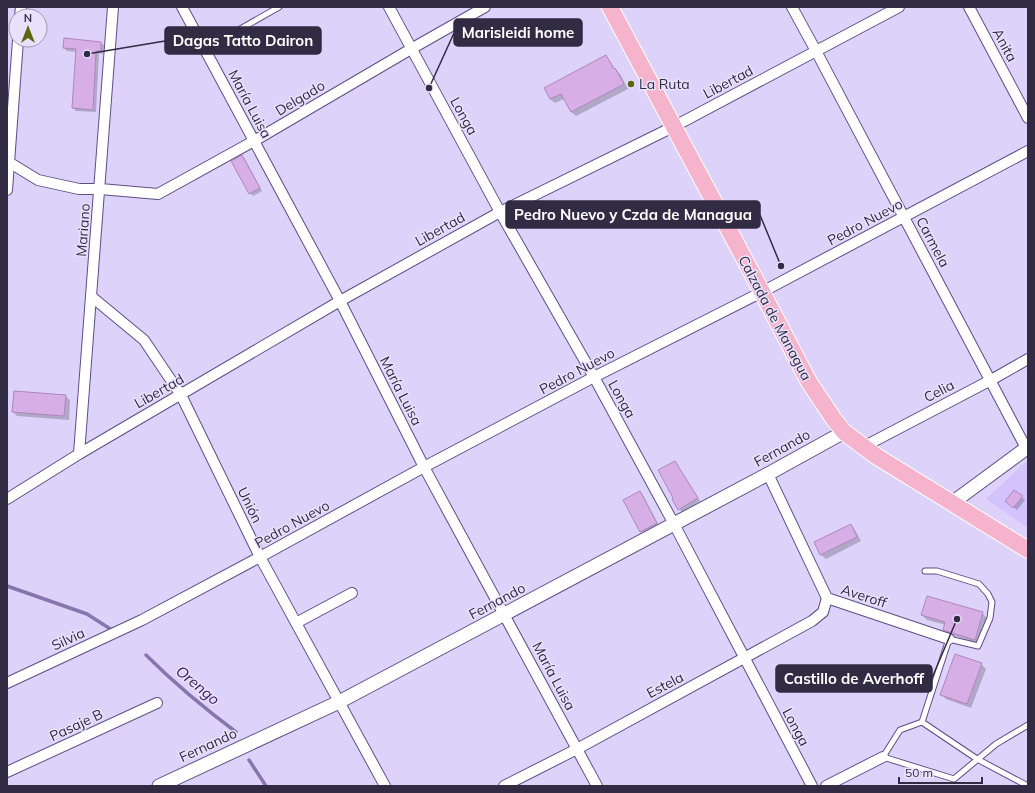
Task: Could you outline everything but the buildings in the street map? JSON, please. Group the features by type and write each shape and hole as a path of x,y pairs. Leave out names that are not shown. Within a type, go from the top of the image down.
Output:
{"main road":[{"name":"Calzada de Managua","path":"610,7 809,382 833,418 844,432 863,447 1028,550"}],"street":[{"name":"Mariano","path":"79,454 113,7"},
{"name":"María Luisa","path":"182,7 340,301 424,467 597,786"},
{"name":"Longa","path":"389,7 500,212 594,377 674,524 812,786"},
{"name":"Delgado","path":"8,162 38,180 80,189 100,189 158,194 254,141 485,7"},
{"name":"Carmela","path":"792,7 1027,447"},
{"name":"Libertad","path":"7,499 79,454 340,301 500,212 674,127 898,7"},
{"name":"Anita","path":"969,7 1028,118"},
{"path":"7,190 17,48"},
{"name":"Pedro Nuevo","path":"142,620 260,558 424,467 594,377 762,292 1028,151"},
{"name":"Unión","path":"92,297 144,340 181,395 260,558 385,786"},
{"name":"Celia","path":"863,447 1028,359"},
{"name":"Fernando","path":"159,786 340,702 505,615 844,432"},
{"path":"952,503 1027,447"},
{"name":"Averoff","path":"768,474 827,598 949,639"},
{"path":"296,623 352,593"},
{"name":"Estela","path":"504,786 577,749 812,621 823,612 827,598"},
{"name":"Silvia","path":"7,683 142,620"},
{"name":"Pasaje B","path":"7,772 157,703"},
{"path":"826,786 882,757"}],"lane":[{"path":"205,49 279,7"},
{"name":"Averoff","path":"925,571 937,571 979,584 988,594 992,602 990,618 978,646 949,639"},
{"path":"922,722 949,639"},
{"path":"922,722 900,730 882,757 954,779 996,744 1028,724"},
{"path":"922,722 977,759 1028,786"}],"shaded area":[{"path":"1028,460 1028,528 986,499"}],"waterway":[{"name":"Orengo","path":"7,586 87,614 112,630"},
{"name":"Orengo","path":"146,655 212,714 236,732"},
{"name":"Orengo","path":"249,760 266,786"}],"place":[{"name":"Dagas Tatto Dairon","path":"87,54"},
{"name":"La Ruta","path":"631,84"},
{"name":"Marisleidi home","path":"429,88"},
{"name":"Pedro Nuevo y Czda de Managua","path":"781,266"},
{"name":"Castillo de Averhoff","path":"957,619"}]}
